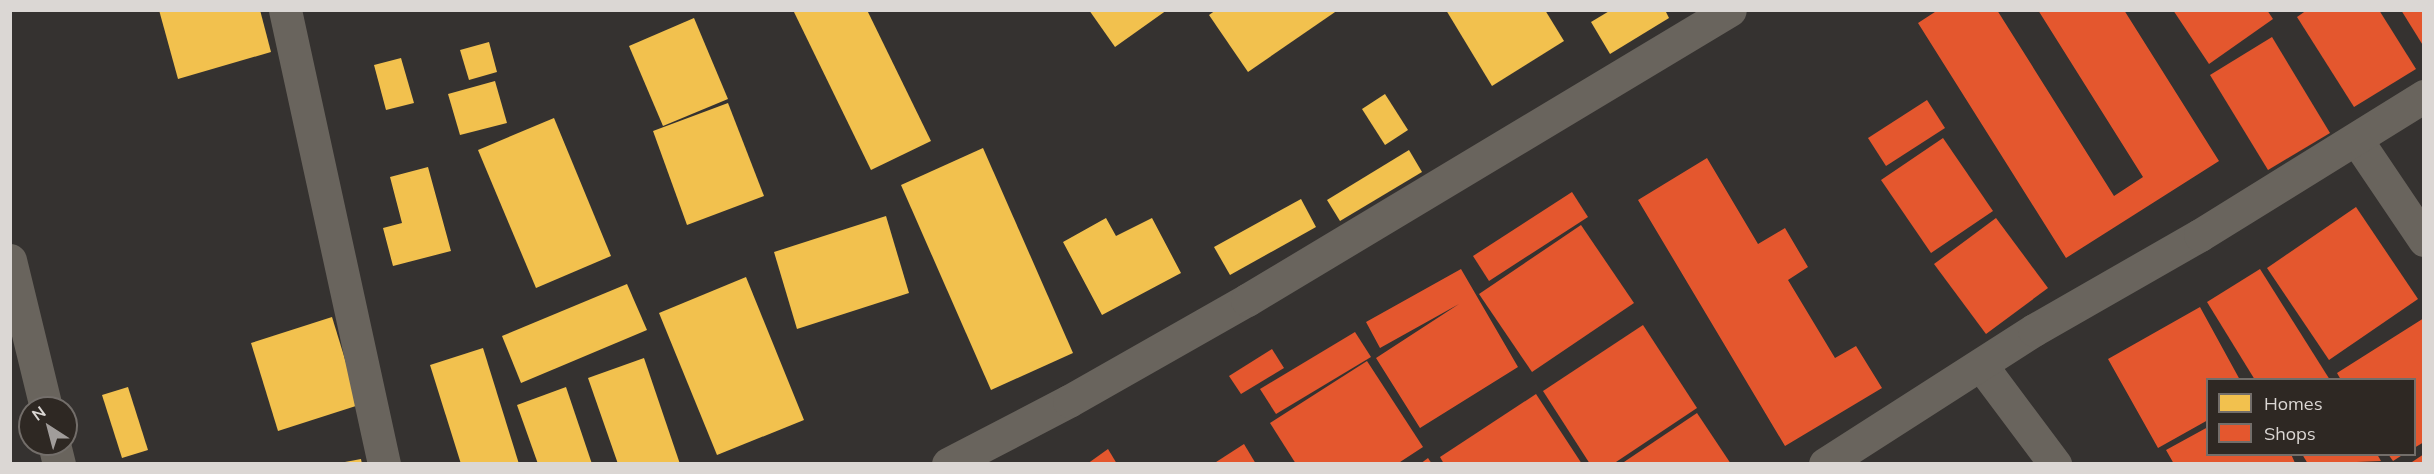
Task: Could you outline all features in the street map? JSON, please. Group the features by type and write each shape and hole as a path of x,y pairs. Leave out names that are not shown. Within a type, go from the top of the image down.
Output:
{"street":[{"path":"285,10 384,464"},
{"path":"948,464 1069,401 1247,300 1730,10"},
{"path":"1825,464 2034,330 2356,139 2424,96"},
{"path":"2356,139 2424,240"},
{"path":"10,260 43,396"},
{"path":"1981,365 2055,464"}],"building: Homes":[{"path":"159,10 260,10 271,52 178,79"},
{"path":"793,10 867,10 931,141 871,170"},
{"path":"1089,10 1167,10 1115,47"},
{"path":"1216,10 1338,10 1248,72 1209,15"},
{"path":"1446,10 1545,10 1564,41 1492,86"},
{"path":"1611,10 1665,10 1669,18 1610,54 1591,22"},
{"path":"694,18 728,99 663,126 629,46"},
{"path":"489,42 497,72 469,80 460,50"},
{"path":"401,58 414,103 386,110 374,65"},
{"path":"495,81 507,123 460,135 448,94"},
{"path":"1385,94 1408,130 1385,145 1362,109"},
{"path":"728,103 764,196 687,225 653,131"},
{"path":"554,118 611,256 536,288 478,150"},
{"path":"983,148 1073,353 991,390 901,185"},
{"path":"1409,150 1422,172 1340,221 1327,200"},
{"path":"428,167 451,251 393,266 383,228 402,223 390,177"},
{"path":"1301,199 1316,227 1230,275 1214,247"},
{"path":"886,216 909,293 797,329 774,252"},
{"path":"1106,218 1116,236 1152,218 1181,273 1102,315 1063,242"},
{"path":"746,277 804,420 717,455 659,313"},
{"path":"627,284 647,330 521,383 502,336"},
{"path":"332,317 359,405 278,431 251,343"},
{"path":"483,348 519,464 461,464 430,365"},
{"path":"644,358 680,464 618,464 588,378"},
{"path":"128,387 148,450 122,458 102,395"},
{"path":"566,387 592,464 538,464 517,405"},
{"path":"361,459 362,464 345,464 345,462"}],"building: Shops":[{"path":"1938,10 1997,10 2114,196 2143,177 2038,10 2124,10 2219,161 2066,258 1918,23"},
{"path":"2173,10 2267,10 2273,19 2209,64"},
{"path":"2307,10 2379,10 2416,69 2354,107 2297,17"},
{"path":"2401,10 2424,10 2424,47"},
{"path":"2272,37 2330,133 2268,170 2210,75"},
{"path":"1927,100 1945,128 1886,166 1868,138"},
{"path":"1943,138 1993,211 1931,253 1881,180"},
{"path":"1707,158 1758,244 1785,228 1808,267 1788,280 1835,358 1856,346 1882,388 1785,446 1638,200"},
{"path":"1572,192 1588,217 1489,281 1473,256"},
{"path":"2356,207 2418,299 2329,360 2267,268"},
{"path":"1996,218 2048,288 1986,334 1934,264"},
{"path":"1581,225 1634,303 1532,372 1479,294"},
{"path":"1461,269 1518,367 1420,428 1376,358 1459,304 1380,348 1366,322"},
{"path":"2260,269 2329,378 2254,378 2207,302"},
{"path":"2200,307 2239,378 2206,378 2206,421 2158,448 2108,359"},
{"path":"2424,318 2424,442 2416,447 2416,378 2340,378 2337,373"},
{"path":"1643,325 1697,408 1613,464 1590,464 1543,391"},
{"path":"1355,332 1371,357 1276,414 1260,389"},
{"path":"1272,349 1284,368 1241,394 1229,376"},
{"path":"1367,361 1423,447 1397,464 1296,464 1270,423"},
{"path":"1536,394 1582,464 1444,464 1440,457"},
{"path":"1697,413 1731,464 1621,464"},
{"path":"2206,428 2206,456 2292,456 2295,463 2174,464 2166,450"},
{"path":"1244,444 1256,464 1213,464"},
{"path":"1108,449 1117,464 1087,464"},
{"path":"2424,454 2424,464 2409,464"},
{"path":"2303,456 2378,456 2381,461 2308,464"},
{"path":"2389,456 2401,456 2393,461"},
{"path":"1428,458 1432,464 1420,464"}]}
